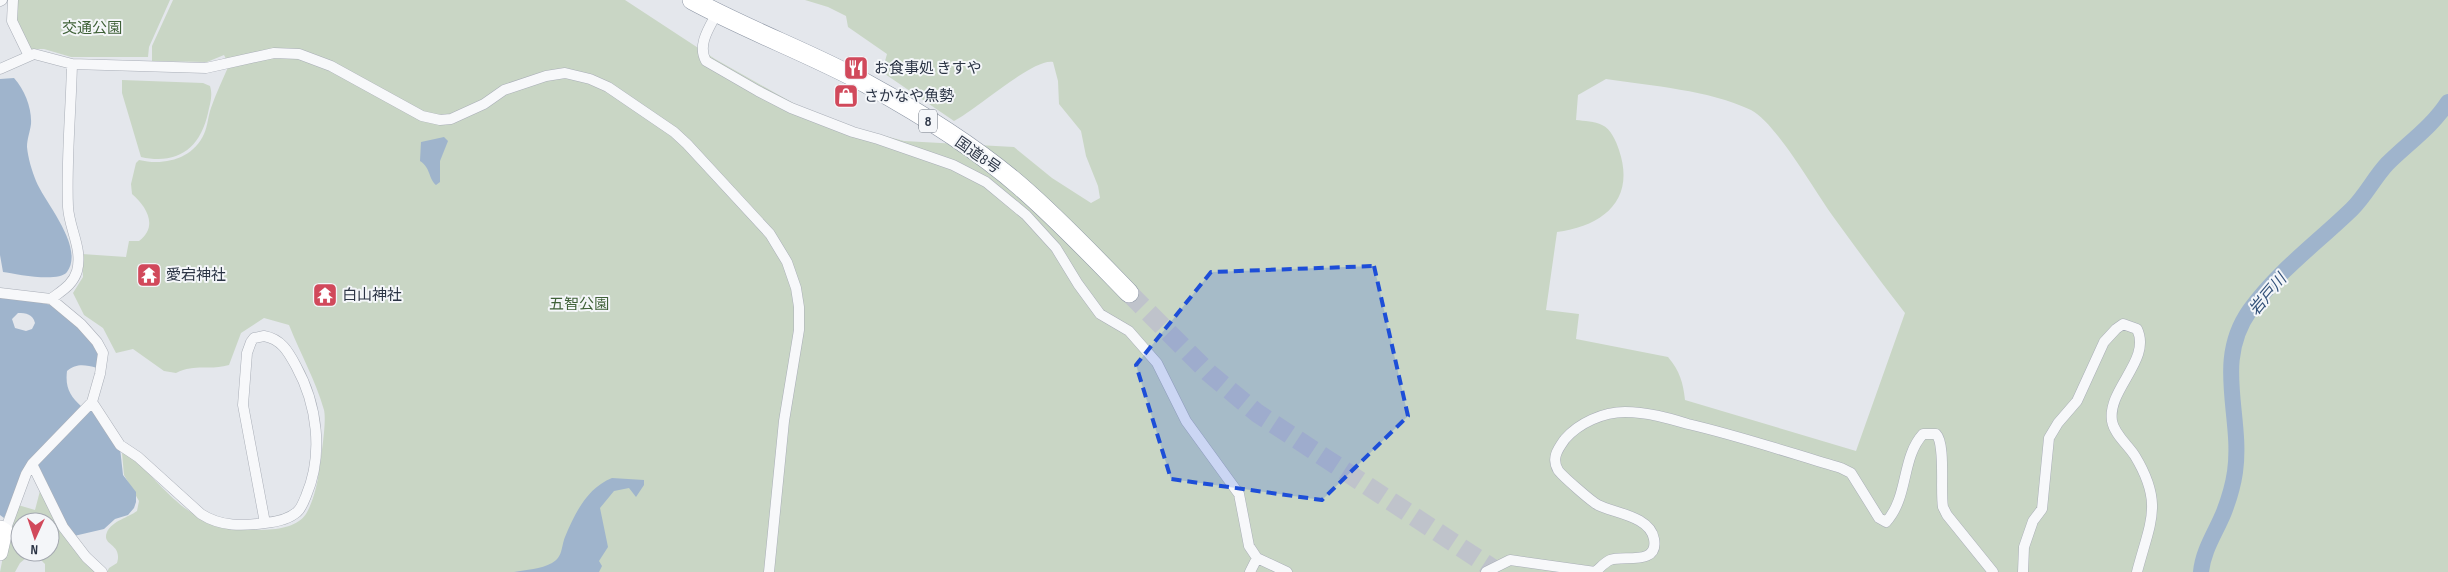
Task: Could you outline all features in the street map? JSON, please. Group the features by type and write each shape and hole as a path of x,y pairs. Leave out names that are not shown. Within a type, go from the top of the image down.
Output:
{"highway":[{"name":"国道8号","path":"692,0 716,14 866,83 933,124 988,161 1051,214 1130,293"}],"street":[{"path":"13,0 12,21 29,56"},
{"path":"716,14 704,41 703,54 706,61 791,108 852,132 953,165 986,182 1045,234 1100,314 1129,331 1157,363 1186,421 1239,494 1243,508 1245,534 1257,558 1287,572"},
{"path":"0,69 29,56 41,54 72,64 206,68 274,53 299,54 331,66 422,116 440,120 451,119 484,104 504,90 546,76 565,73 608,86 674,132 770,234 787,262 796,288 799,306 799,330 784,421 768,572"},
{"path":"51,299 70,284 76,272 78,261 76,240 68,205 72,64"},
{"path":"0,293 51,299 80,324 101,348 103,358 92,402 32,464 26,474 2,529 0,552"},
{"path":"2023,572 2024,547 2032,521 2042,509 2049,438 2058,423 2077,401 2104,342 2123,324 2131,325 2137,329 2141,338 2138,353 2113,403 2112,422 2148,478 2154,504 2137,572"},
{"path":"92,402 120,445 138,457 170,487 208,518 243,526 278,522 298,511 309,489 316,442 315,424 306,385 290,355 282,344 274,338 264,336 250,342 247,353 243,405 265,523"},
{"path":"1486,572 1510,560 1595,572 1611,560 1644,558 1649,554 1653,549 1654,538 1649,528 1618,510 1596,504 1564,476 1558,469 1556,461 1555,455 1577,427 1605,414 1624,412 1650,414 1721,432 1841,468 1851,473 1879,518 1886,522 1894,514 1903,491 1912,452 1918,439 1923,434 1936,434 1939,437 1943,507 1947,515 1993,572"},
{"path":"32,464 63,527 86,557 102,572"},
{"path":"1250,572 1257,558"}],"highlighted area":[{"path":"1374,266 1408,416 1322,500 1171,479 1136,365 1211,272"}],"green space":[{"name":"交通公園","path":"16,0 170,0 149,47 148,57 71,57 44,49 30,49 15,18"},
{"name":"五智公園","path":"173,0 625,0 715,59 800,107 844,125 904,141 1014,147 1052,178 1091,203 1100,198 1098,186 1086,156 1081,131 1059,104 1058,81 1053,62 1044,63 1032,68 954,121 882,72 887,54 848,27 846,16 828,7 805,0 2448,0 2448,572 107,572 109,568 117,563 118,556 115,548 107,540 107,532 117,522 137,511 139,501 124,475 122,453 133,457 170,496 194,514 219,524 269,530 297,522 306,514 317,482 324,433 325,416 321,399 289,325 264,318 241,333 229,365 190,368 176,373 164,371 133,349 116,353 103,328 84,315 73,293 83,277 82,254 126,257 129,241 139,241 145,235 149,223 148,216 142,204 132,194 131,184 136,163 139,160 158,162 177,159 199,143 204,134 213,102 229,65 224,55 207,62 152,61 152,46","holes":["1606,79 1699,93 1735,103 1761,117 1783,142 1832,215 1905,313 1856,451 1685,400 1680,377 1668,357 1576,339 1579,314 1546,310 1557,232 1574,229 1601,217 1612,208 1619,196 1623,183 1623,168 1619,150 1611,132 1599,124 1576,120 1578,95"]},
{"path":"122,80 203,83 210,86 211,96 208,113 204,126 193,145 185,152 166,159 141,157 122,93"},
{"path":"41,487 58,512 16,512 18,505 35,510"},
{"path":"60,515 98,572 45,572 45,564 43,562 60,562"},
{"path":"10,528 10,562 21,562 15,572 0,572"}],"water":[{"path":"14,78 29,106 31,124 27,147 33,173 62,225 71,250 71,262 67,272 55,277 36,277 3,272 0,255 0,79"},
{"path":"444,137 448,141 440,161 440,182 436,185 424,164 420,161 421,142"},
{"path":"0,295 52,305 72,321 98,350 99,357 97,368 81,365 67,371 69,391 82,407 17,488 4,518 0,515","holes":["18,313 33,318 35,323 32,329 26,331 15,328 12,319"]},
{"path":"91,408 120,448 123,475 136,492 134,508 128,515 115,519 104,529 74,536 65,524 36,465"},
{"path":"612,478 644,480 644,485 636,497 629,488 614,491 600,508 608,547 599,561 602,566 599,572 514,572 543,567 556,561 560,555 569,528 583,502 603,482"}],"waterway":[{"name":"岩戸川","path":"2201,572 2207,549 2228,502 2235,472 2236,430 2231,369 2233,349 2239,330 2250,310 2273,282 2352,209 2387,164 2427,127 2448,102"}],"tunnel":[{"path":"1129,293 1209,373 1257,413 1498,572"}],"place":[{"name":"お食事処 きすや","path":"856,68"},
{"name":"さかなや魚勢","path":"846,96"},
{"name":"愛宕神社","path":"149,275"},
{"name":"白山神社","path":"325,295"}]}
